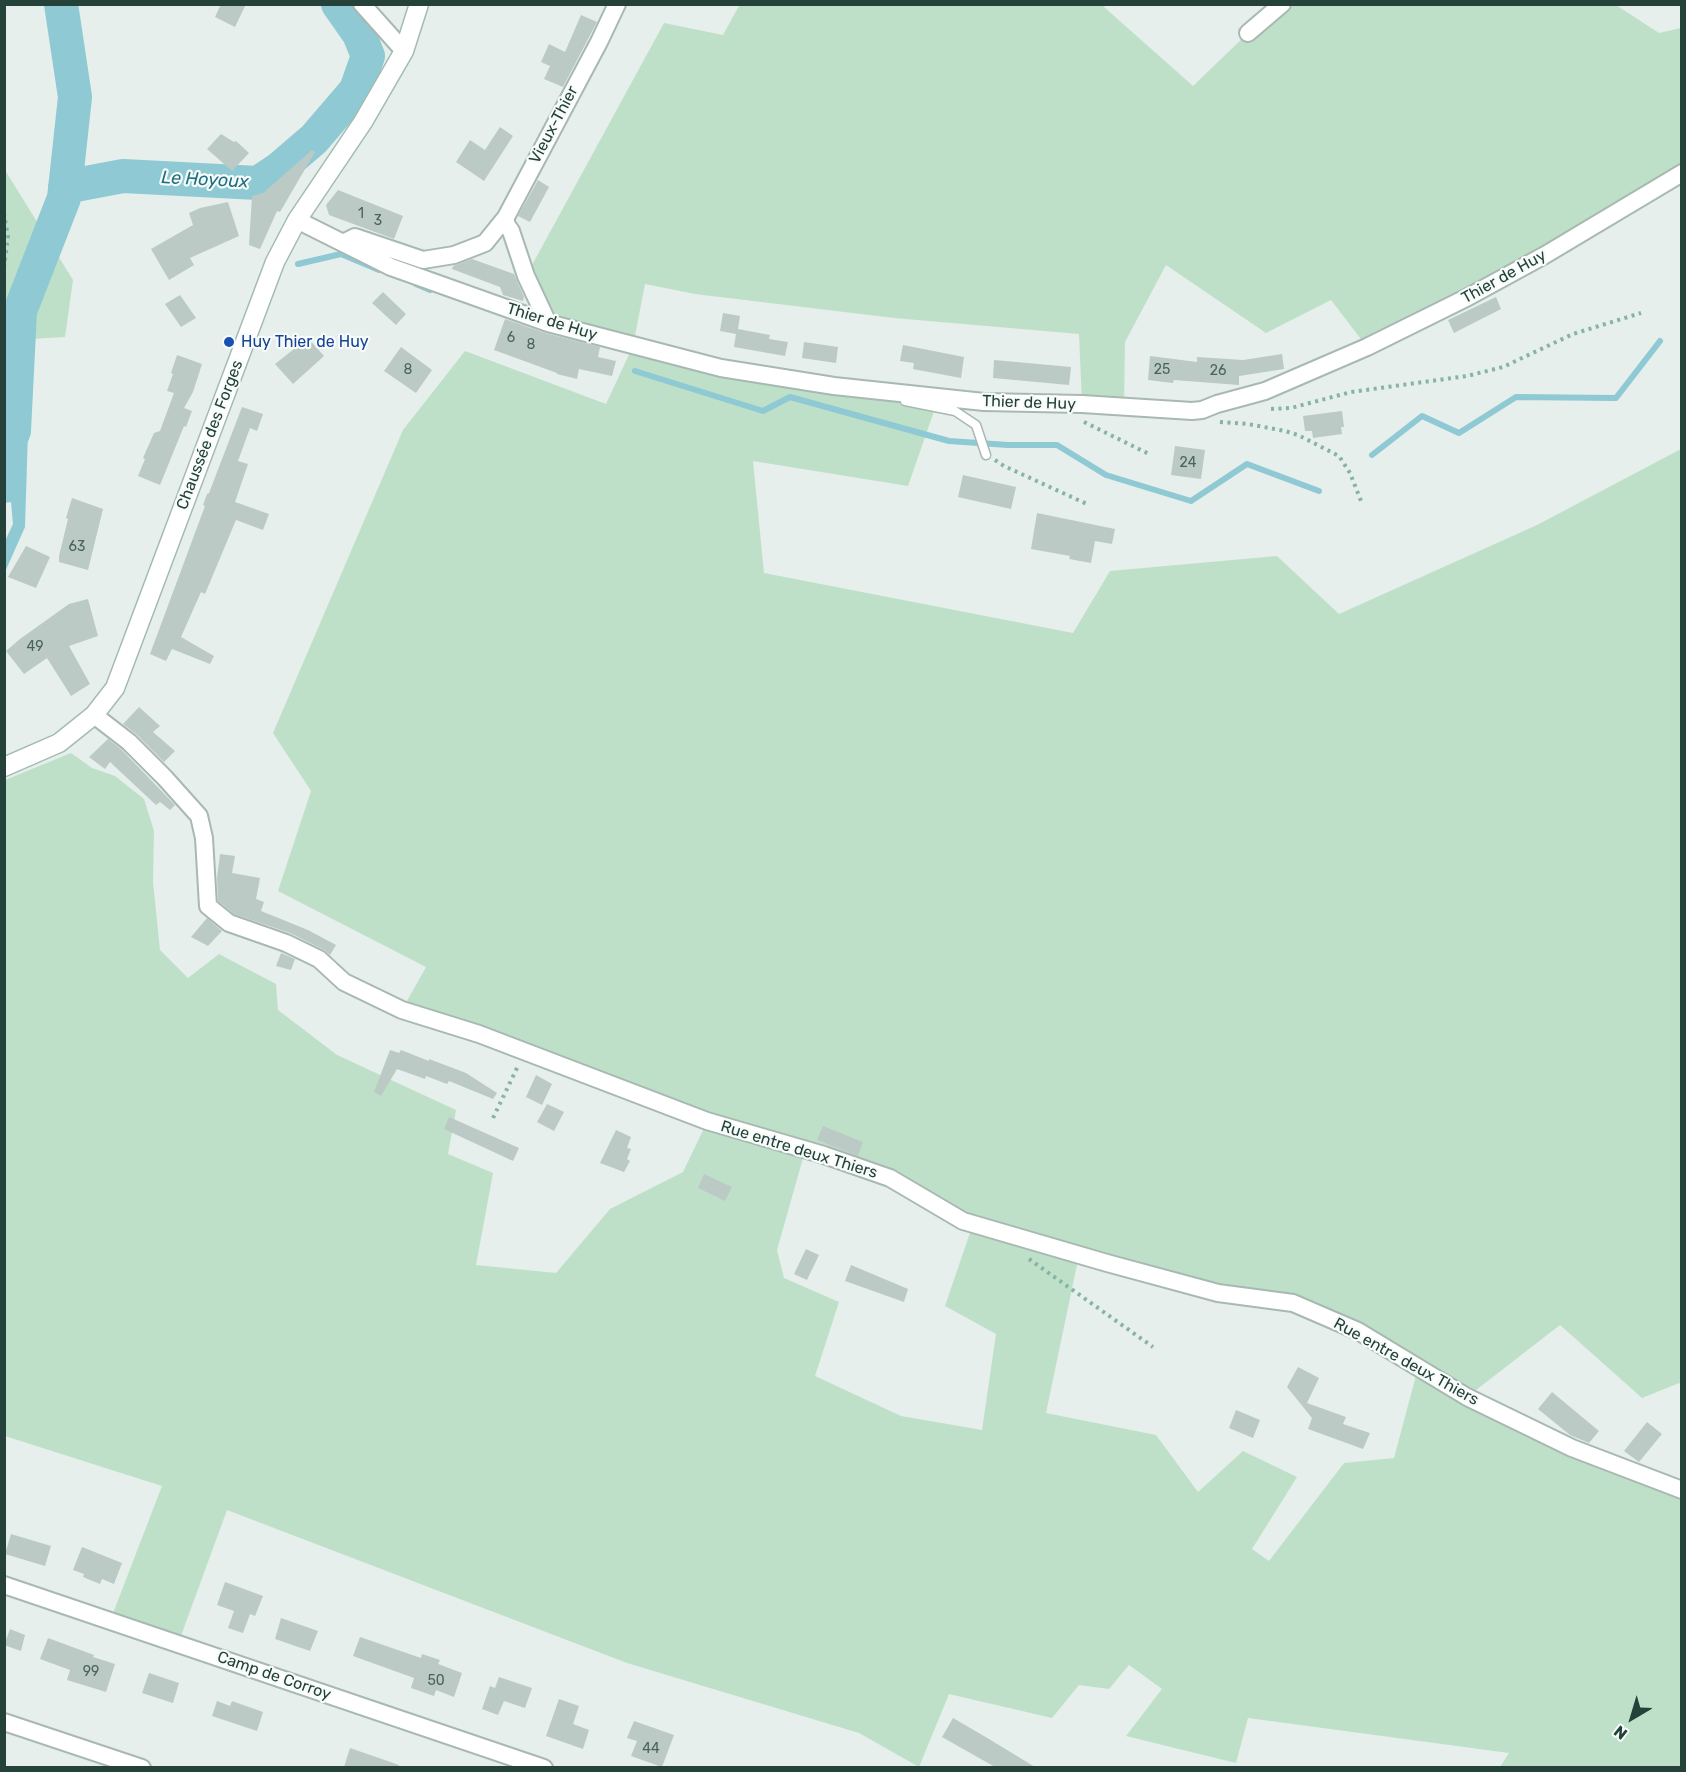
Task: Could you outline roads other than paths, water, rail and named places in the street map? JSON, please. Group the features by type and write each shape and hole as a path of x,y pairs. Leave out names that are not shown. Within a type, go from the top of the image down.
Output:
{"main road":[{"name":"Chaussée des Forges","path":"4,766 59,743 94,715 115,688 275,262 297,220 363,122 404,51 419,4"}],"street":[{"path":"362,4 404,51"},
{"name":"Vieux-Thier","path":"485,243 506,216 617,4"},
{"path":"1248,33 1282,4"},
{"name":"Thier de Huy","path":"297,220 391,267 548,323 721,368 834,386 984,402 1192,411 1264,391 1367,347 1468,297 1545,255 1682,173"},
{"path":"506,216 506,224 511,231 526,276 548,323"},
{"name":"Thier de Huy","path":"343,243 355,237 423,260 454,255 485,243"},
{"name":"Rue entre deux Thiers","path":"94,715 129,742 199,816 204,838 208,906 229,923 319,959 344,982 402,1010 479,1034 707,1121 824,1155 890,1178 963,1221 1218,1293 1293,1303 1358,1331 1467,1397 1572,1448 1682,1490"},
{"name":"Camp de Corroy","path":"4,1586 544,1767"},
{"path":"4,1722 142,1767"}],"lane":[{"path":"879,391 899,400 955,411 976,425 986,455"}],"water":[{"path":"14,431 28,431 25,527 5,572 5,541 13,524 11,502 5,503 5,438"}],"waterway":[{"name":"Le Hoyoux","path":"4,453 14,431 20,311 64,198 75,97 61,4"},
{"name":"Le Hoyoux","path":"65,187 123,176 258,183 279,169 314,139 356,90 368,56 359,34 338,4"},
{"path":"298,264 341,254 379,270"},
{"path":"416,284 430,290"},
{"path":"1372,455 1422,416 1459,433 1516,397 1616,398 1660,341"},
{"path":"635,371 763,411 790,397 949,441 1008,445 1057,445 1106,475 1191,501 1247,464 1319,491"}],"place":[{"name":"Huy Thier de Huy","path":"229,342"}]}
